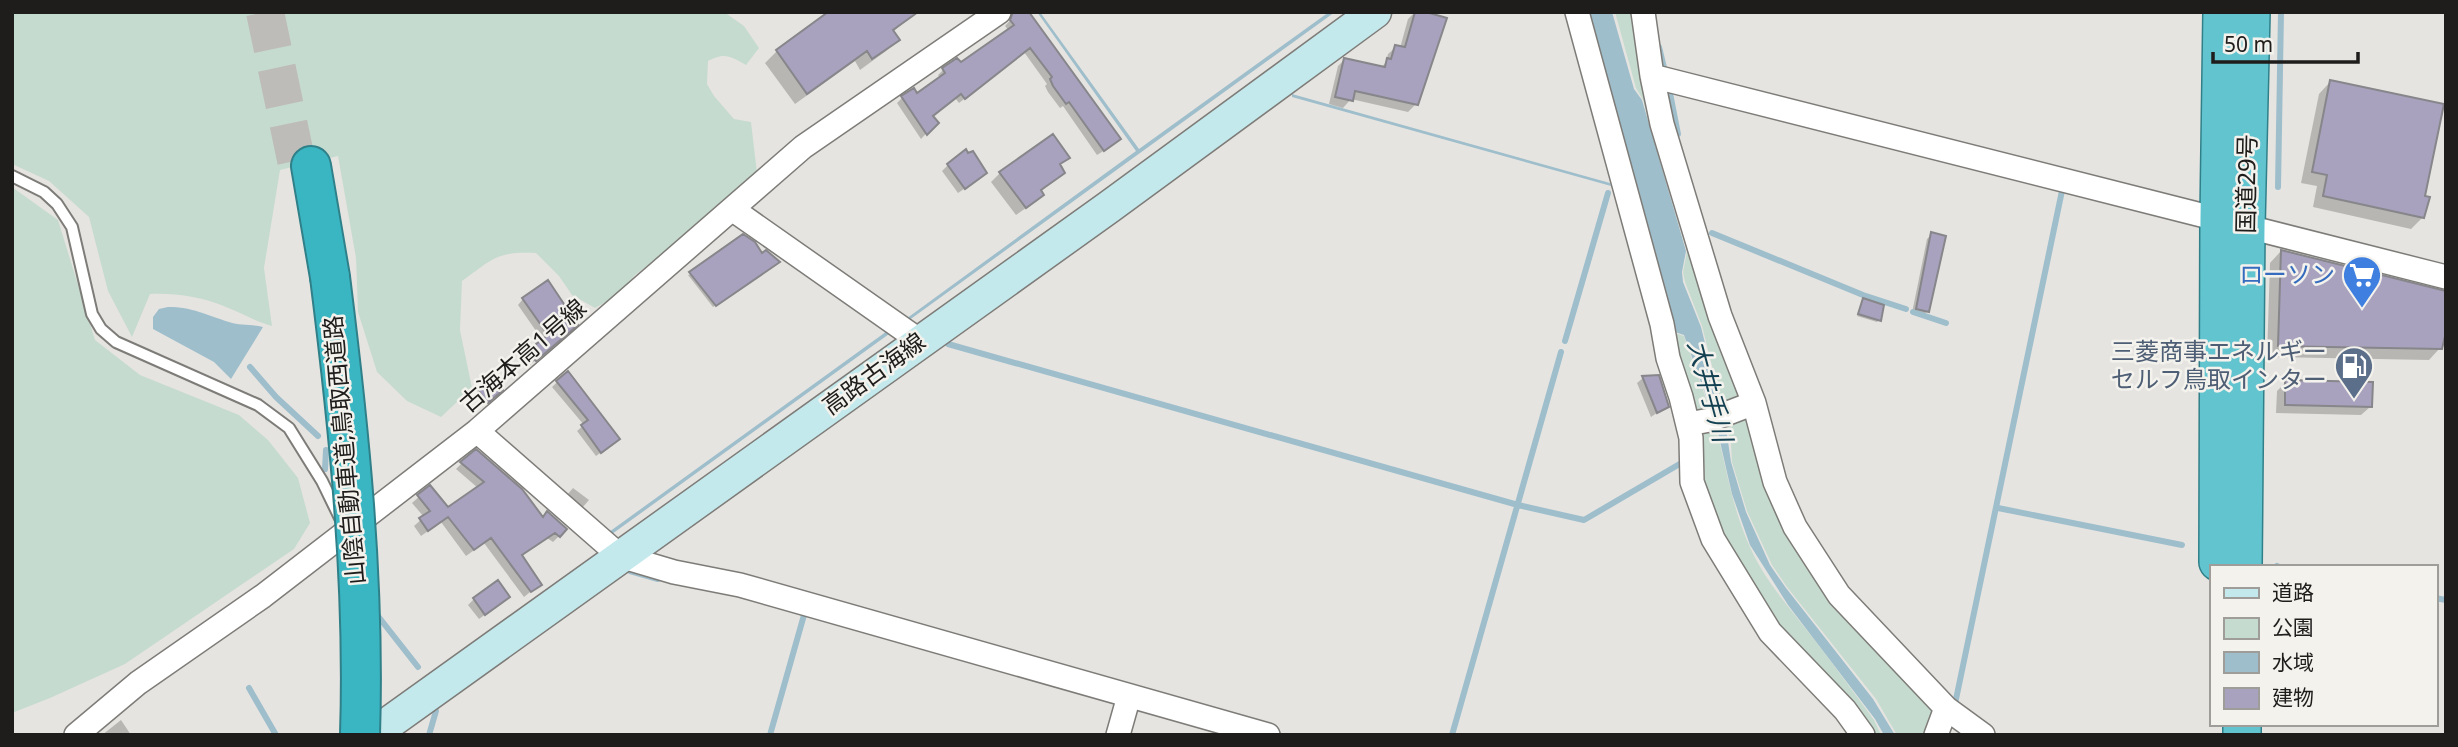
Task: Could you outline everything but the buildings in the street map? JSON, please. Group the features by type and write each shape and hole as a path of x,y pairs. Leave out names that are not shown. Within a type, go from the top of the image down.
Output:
{"highway":[{"name":"国道29号","path":"2222,12 2243,565"},
{"name":"国道29号","path":"2218,565 2232,223 2251,12"},
{"name":"山陰自動車道;鳥取西道路","path":"304,168 346,409 366,734"}],"main road":[{"name":"高路古海線","path":"366,734 1120,199 1375,12"}],"street":[{"name":"古海本高1号線","path":"76,735 138,683 263,596 346,529 477,431 803,147 999,12"},
{"path":"1577,12 1708,419"},
{"path":"1643,12 1662,124 1720,316 1754,403 1774,482 1795,527 1839,595 1946,708 1983,735"},
{"path":"1652,76 2446,277"},
{"path":"732,209 920,341"},
{"path":"1754,403 1708,419 1691,438 1692,482 1713,539 1770,632 1845,710 1863,735"},
{"path":"477,431 620,556 674,572 740,585 1268,735"},
{"path":"1118,735 1129,696"},
{"path":"1936,735 1946,708"}],"lane":[{"path":"12,176 44,192 57,204 72,227 92,314 101,329 116,342 258,405 289,428 346,529"}],"green space":[{"path":"12,12 724,12 744,26 759,48 746,65 727,56 708,61 707,84 734,119 751,122 757,173 680,241 635,275 615,297 595,308 572,295 559,276 536,253 512,253 496,258 462,281 460,330 472,388 441,417 407,401 377,372 358,312 356,258 338,156 280,170 264,268 272,326 198,298 150,294 132,337 108,291 89,217 49,181 12,164"},
{"path":"1587,12 1675,333 1684,336 1712,416 1692,418"},
{"path":"1615,12 1638,12 1746,399 1723,410 1702,326 1685,282 1683,272 1687,251"},
{"path":"12,187 58,220 95,340 140,375 239,415 268,440 298,478 310,523 294,549 125,664 12,713"},
{"path":"1749,410 1771,485 1939,711 1930,735 1897,735 1876,699 1772,565 1747,511 1732,462 1731,443 1724,416"},
{"path":"1714,421 1738,515 1755,558 1778,593 1874,720 1881,735 1870,735 1774,628 1705,503 1695,435"}],"water":[{"path":"1037,12 1040,12 1139,149 1329,12 1335,12 901,326 899,324 1136,151"},
{"name":"大井手川","path":"1589,12 1612,12 1634,89 1642,100 1686,251 1683,282 1701,327 1726,428 1731,462 1746,512 1770,565 1873,699 1895,735 1884,735 1875,719 1788,605 1750,545 1732,494 1716,424 1684,335 1675,332"},
{"path":"1292,94 1610,183 1611,186 1292,97"},
{"path":"168,307 192,310 233,323 263,327 231,379 214,362 153,329 153,317 159,309"},
{"path":"894,326 896,329 612,534 609,532"}],"waterway":[{"path":"2278,187 2281,12"},
{"path":"1659,47 1665,72"},
{"path":"1669,88 1678,134"},
{"path":"1955,704 2063,186"},
{"path":"1565,341 1608,193"},
{"path":"1712,233 1863,295 1906,309"},
{"path":"1913,312 1946,323"},
{"path":"948,344 1518,505 1584,520 1683,462"},
{"path":"1452,735 1561,352"},
{"path":"250,367 276,397 318,436"},
{"path":"325,469 326,450"},
{"path":"1998,508 2182,545"},
{"path":"630,571 658,579"},
{"path":"2437,598 2446,600"},
{"path":"374,611 418,667"},
{"path":"770,735 804,615"},
{"path":"249,688 276,735"},
{"path":"429,735 436,711"}],"tunnel":[{"path":"265,12 298,169"}],"place":[{"name":"ローソン","path":"2362,309"},
{"name":"三菱商事エネルギー セルフ鳥取インター","path":"2354,400"}]}
